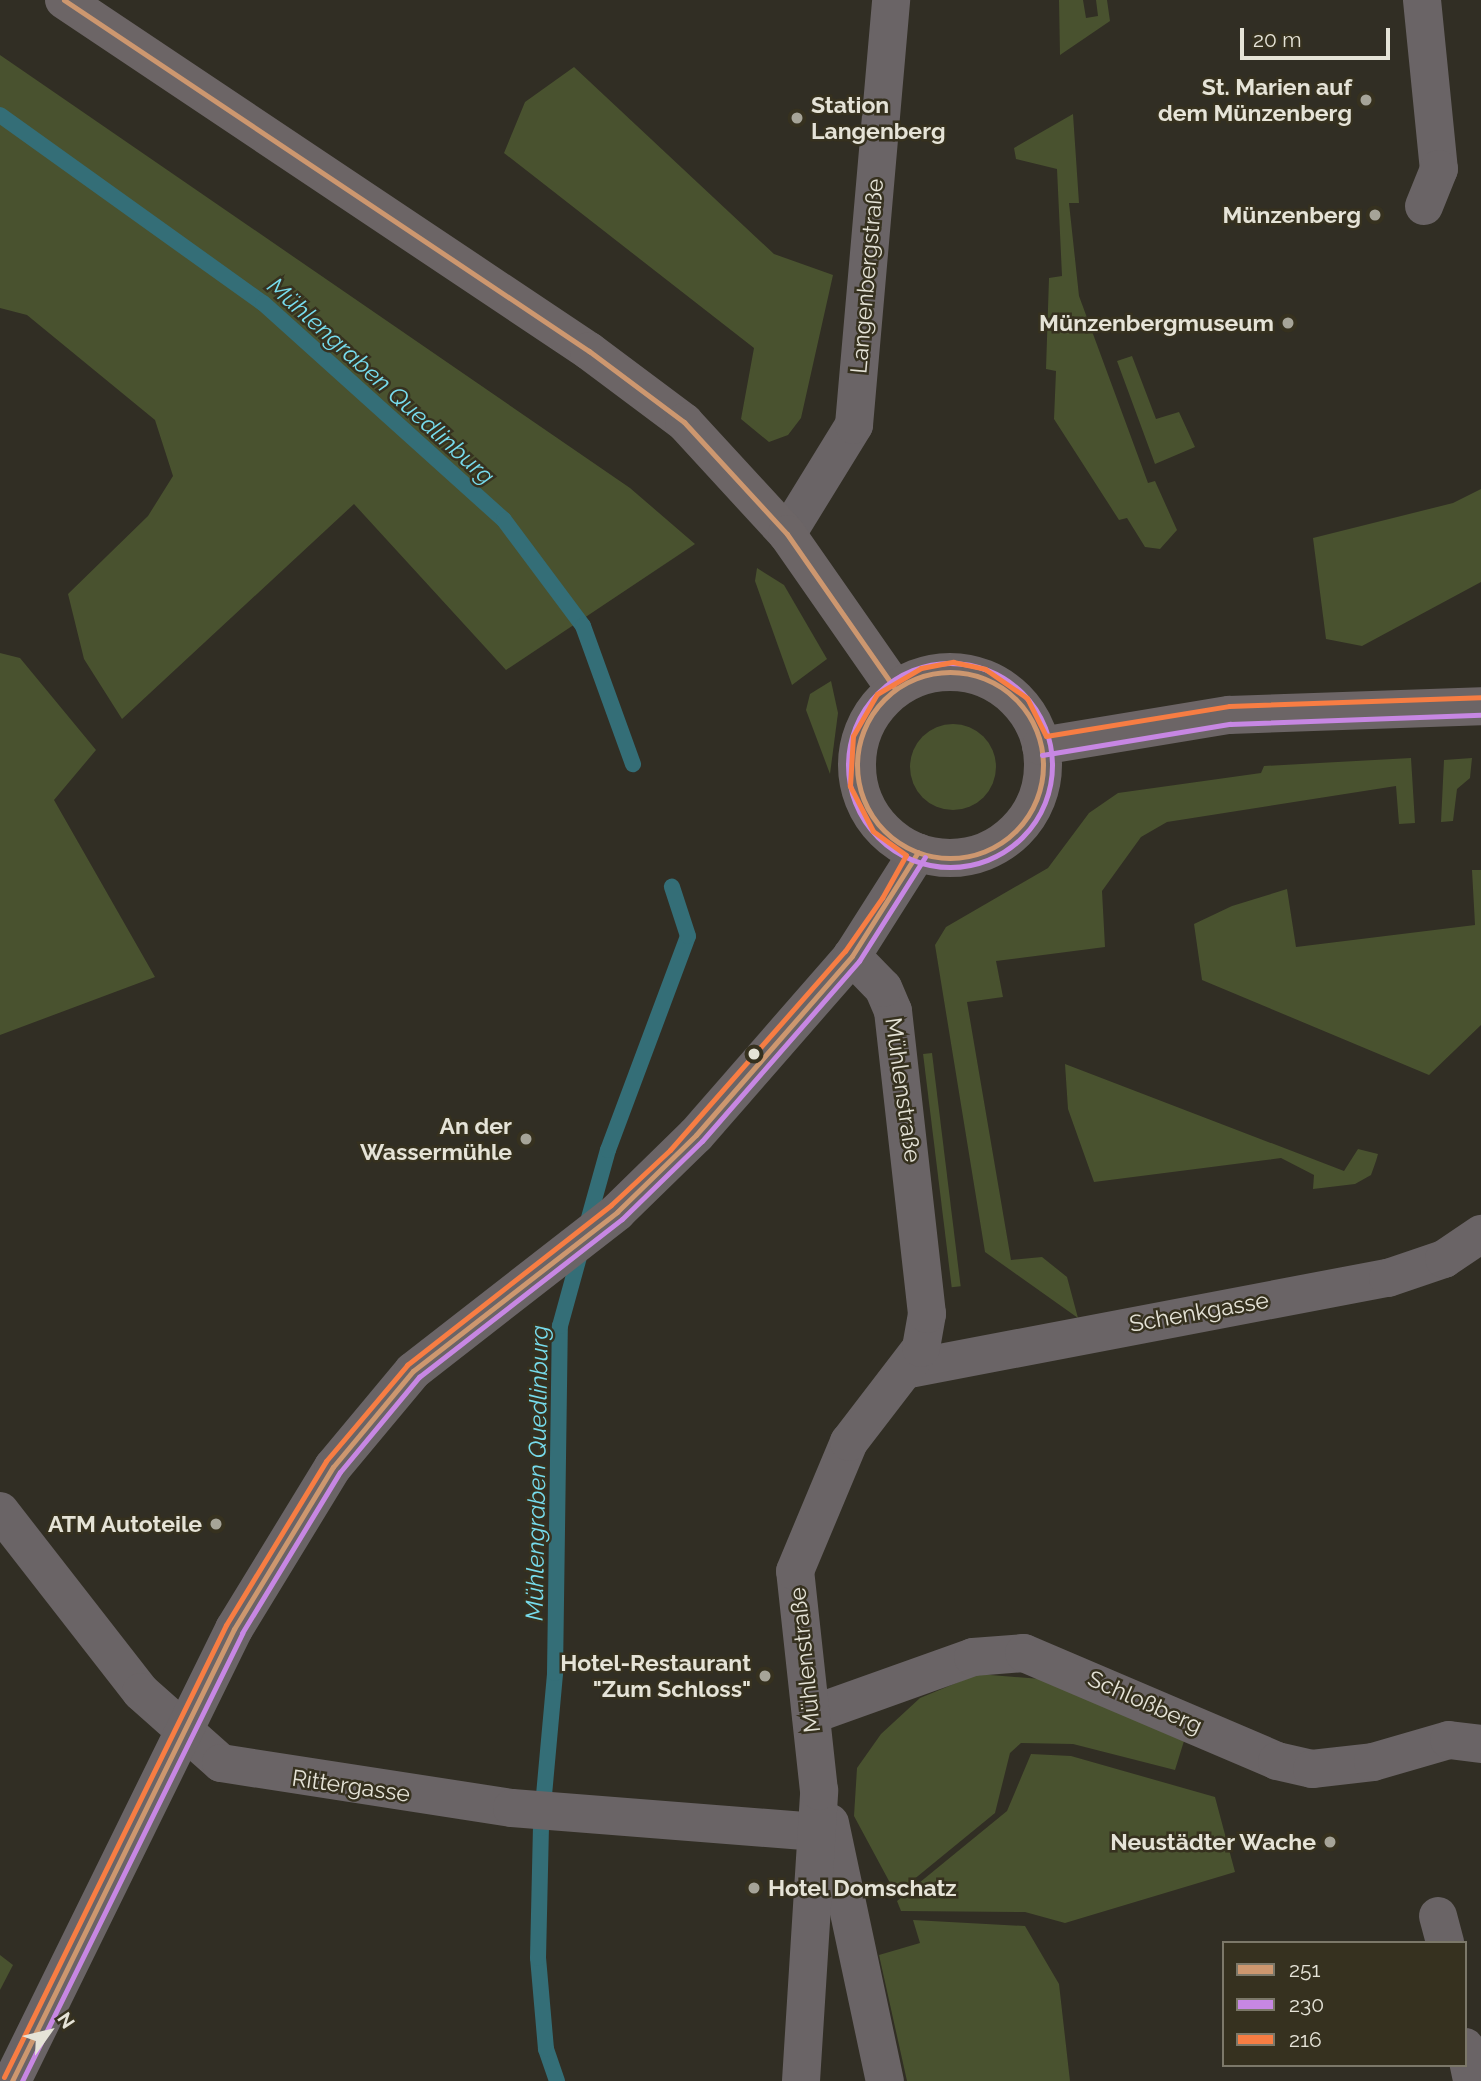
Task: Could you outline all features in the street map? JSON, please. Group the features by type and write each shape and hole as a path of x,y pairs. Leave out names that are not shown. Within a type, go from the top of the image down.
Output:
{"street":[{"path":"64,0 590,351 684,422 787,534 895,690"},
{"name":"Langenbergstraße","path":"787,534 854,425 891,0"},
{"path":"1422,0 1439,169 1424,206"},
{"path":"937,672 984,678 1021,704 1041,746 1037,801 1012,836 973,855 918,852 870,814 857,770 866,724 895,690 937,672"},
{"path":"1041,746 1186,720 1229,716 1481,706"},
{"path":"12,2081 186,1736 240,1619 352,1442 413,1371 617,1212 696,1135 852,956 918,852"},
{"name":"Mühlenstraße","path":"801,2081 813,1929 819,1791 795,1571 849,1442 909,1369 924,1340 927,1289 893,1011 883,988 852,956"},
{"name":"Schenkgasse","path":"909,1369 1388,1279 1444,1259 1481,1234"},
{"name":"Rittergasse","path":"0,1511 68,1604 186,1736 221,1763 243,1770 516,1808 817,1832"},
{"name":"Schloßberg","path":"811,1715 973,1657 1024,1653 1277,1760 1312,1769 1373,1762 1449,1740 1481,1744"},
{"path":"819,1791 839,1852 851,1942 885,2081"},
{"path":"1467,2057 1472,2081"}],"green space":[{"path":"1059,0 1083,0 1086,18 1098,16 1096,0 1107,0 1110,21 1060,55"},
{"path":"0,55 630,488 695,544 506,670 354,504 122,719 84,659 68,594 148,516 173,476 155,420 27,315 0,308"},
{"path":"574,67 774,254 833,275 801,418 788,435 769,442 741,419 754,348 504,153 525,102"},
{"path":"1073,114 1079,203 1069,203 1079,296 1148,483 1155,481 1177,530 1160,549 1145,547 1127,518 1119,520 1054,419 1056,371 1046,369 1049,278 1062,276 1057,169 1016,159 1014,148"},
{"path":"1132,356 1156,419 1179,412 1195,447 1155,464 1117,361"},
{"path":"1481,489 1481,582 1362,646 1326,639 1313,538 1453,503"},
{"path":"757,568 784,585 827,659 792,685 755,581"},
{"path":"0,653 20,658 96,750 54,800 155,977 0,1035"},
{"path":"831,681 838,713 830,774 806,710 810,694"},
{"path":"953,724 977,731 989,743 996,767 989,791 977,803 953,810 929,803 917,791 910,767 917,743 929,731"},
{"path":"1411,758 1415,823 1399,824 1396,786 1167,822 1141,837 1102,891 1105,947 996,961 1003,997 967,1002 1011,1260 1042,1257 1067,1277 1078,1318 985,1252 935,945 946,927 1048,868 1089,813 1118,793 1261,773 1264,766"},
{"path":"1472,758 1470,778 1457,789 1453,821 1441,822 1444,760"},
{"path":"1472,870 1481,870 1481,1025 1429,1075 1202,980 1194,924 1232,906 1287,889 1296,947 1475,925"},
{"path":"932,1053 961,1286 952,1287 923,1054"},
{"path":"1065,1064 1344,1171 1358,1149 1378,1154 1376,1161 1371,1175 1355,1184 1313,1189 1314,1175 1281,1158 1094,1182 1068,1109"},
{"path":"978,1674 1041,1679 1184,1741 1175,1770 1073,1744 1021,1743 1010,1753 995,1813 896,1894 854,1816 857,1768 881,1734 920,1698"},
{"path":"1031,1754 1071,1756 1215,1797 1235,1872 1065,1923 1025,1912 901,1911 897,1901 1007,1811"},
{"path":"913,1920 1025,1926 1059,1984 1070,2081 907,2081 879,1955 920,1943"},
{"path":"0,1955 13,1965 0,1990"}],"waterway":[{"name":"Mühlengraben Quedlinburg","path":"0,115 263,303 504,520 583,626 633,764"},
{"name":"Mühlengraben Quedlinburg","path":"587,1225 608,1150 688,936 672,887"},
{"name":"Mühlengraben Quedlinburg","path":"557,2081 546,2049 538,1958 541,1828 555,1673 560,1326 581,1250"}],"transit line":[{"name":"251","path":"64,0 589,351 684,422 787,534 895,689"},
{"name":"216","path":"4,2077 226,1625 326,1461 407,1365 611,1205 670,1150 845,951 882,898 906,855 873,831 850,786 853,736 877,694 921,668 953,662 985,669 1027,698 1046,736 1229,706 1481,697"},
{"name":"230","path":"950,663 989,671 1007,680 1022,693 1035,708 1044,726 1052,765 1044,804 1035,822 1022,837 1007,850 989,859 950,867 911,859 893,850 878,837 865,822 856,804 848,765 856,726 865,708 878,693 893,680 911,671 950,663"},
{"name":"251","path":"950,672 986,679 1016,699 1036,729 1043,765 1036,801 1016,831 986,851 950,858 914,851 884,831 864,801 857,765 864,729 884,699 914,679 950,672"},
{"name":"230","path":"1042,755 1230,724 1481,715"},
{"name":"251","path":"12,2081 234,1629 333,1467 413,1371 617,1212 696,1135 852,956 918,852"},
{"name":"230","path":"22,2081 242,1633 340,1472 419,1377 622,1219 702,1141 859,961 925,857"}],"place":[{"name":"St. Marien auf dem Münzenberg","path":"1366,100"},
{"name":"Station Langenberg","path":"797,118"},
{"name":"Münzenberg","path":"1375,215"},
{"name":"Münzenbergmuseum","path":"1288,323"},
{"name":"An der Wassermühle","path":"526,1139"},
{"name":"ATM Autoteile","path":"216,1524"},
{"name":"Hotel-Restaurant \"Zum Schloss\"","path":"765,1676"},
{"name":"Neustädter Wache","path":"1330,1842"},
{"name":"Hotel Domschatz","path":"754,1888"}]}
